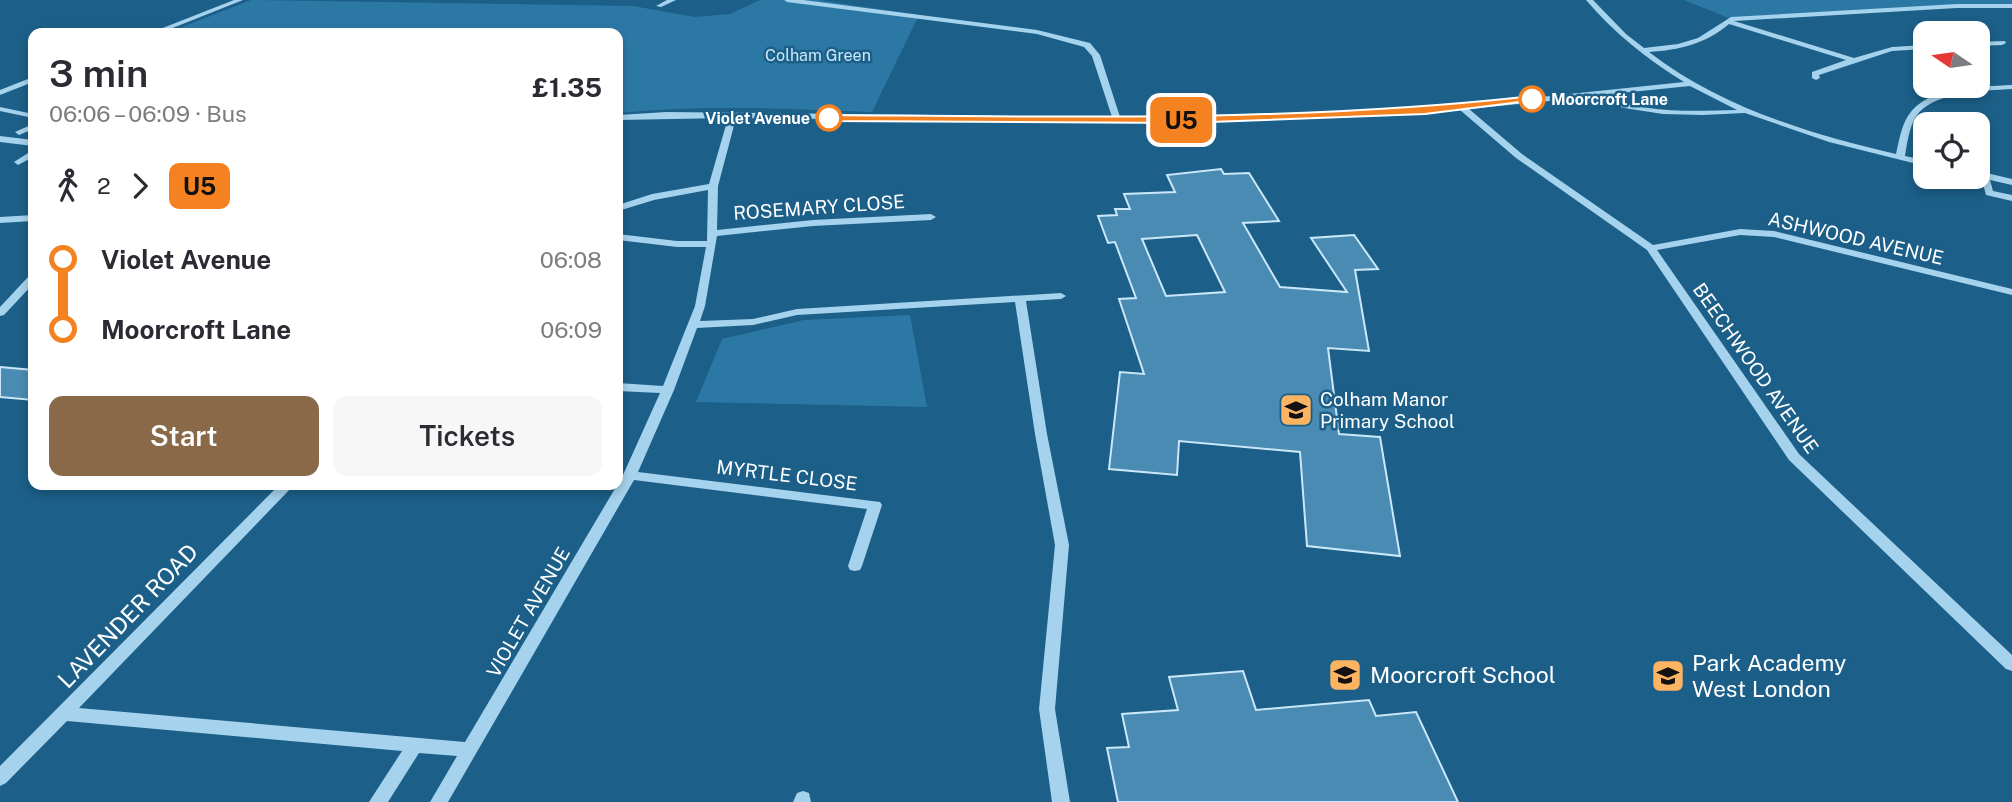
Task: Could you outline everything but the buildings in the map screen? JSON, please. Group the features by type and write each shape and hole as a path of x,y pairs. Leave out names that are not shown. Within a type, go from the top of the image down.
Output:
{"street":[{"path":"167,28 240,0"},
{"path":"659,6 673,0"},
{"path":"787,0 1037,32 1087,45 1096,55 1117,120"},
{"path":"1589,0 1614,29 1641,50 1690,83 1745,112 1809,135 1913,160"},
{"path":"1641,50 1666,49 1695,43 1714,34 1731,19 1957,5 2012,6"},
{"path":"1728,22 1854,60"},
{"path":"1990,44 2002,43"},
{"path":"1816,78 1815,74 1854,60 1892,49 1913,48"},
{"path":"0,93 28,81"},
{"path":"623,117 1117,120 1425,111 1690,83"},
{"path":"1900,157 1911,118 1924,103 1958,92 2012,87"},
{"path":"1999,88 2012,93"},
{"path":"1589,93 1608,103 1687,113 1745,112"},
{"name":"BEECHWOOD AVENUE","path":"1460,106 1519,156 1651,247 1794,457 2012,666"},
{"path":"0,109 28,115"},
{"name":"VIOLET AVENUE","path":"623,487 668,390 700,306 711,239 713,186 732,117"},
{"path":"19,132 28,128"},
{"path":"0,139 28,142"},
{"path":"18,162 28,156"},
{"path":"1990,177 2012,182"},
{"path":"623,206 652,197 713,186"},
{"path":"1987,189 1989,193 2012,198"},
{"name":"ROSEMARY CLOSE","path":"623,238 677,244 813,223 931,217"},
{"path":"0,220 28,218"},
{"name":"ASHWOOD AVENUE","path":"1651,247 1740,232 1774,233 2012,292"},
{"path":"0,313 28,283"},
{"path":"693,325 753,322 797,312 1061,296"},
{"path":"1020,299 1062,545 1047,709 1060,802"},
{"path":"623,387 668,390"},
{"name":"MYRTLE CLOSE","path":"630,475 875,505 855,566"},
{"name":"LAVENDER ROAD","path":"0,778 282,490"},
{"name":"VIOLET AVENUE","path":"439,802 621,490"},
{"path":"65,714 469,750"},
{"path":"378,802 415,745"}],"green space":[{"name":"Colham Green","path":"251,0 633,6 695,17 730,14 760,0 818,0 919,15 872,112 713,108 623,113 623,28 180,28"},
{"path":"1684,0 2012,0 2012,6 1957,6 1731,19"},
{"path":"910,315 927,407 696,402 722,339 804,320"}],"bus line":[{"name":"U5","path":"829,118 1184,120 1425,111 1532,99"}],"place":[{"name":"Moorcroft Lane","path":"1532,99"},
{"name":"Violet Avenue","path":"829,118"},
{"name":"Colham Manor Primary School","path":"1296,410"},
{"name":"Moorcroft School","path":"1345,675"},
{"name":"Park Academy West London","path":"1668,676"}]}
